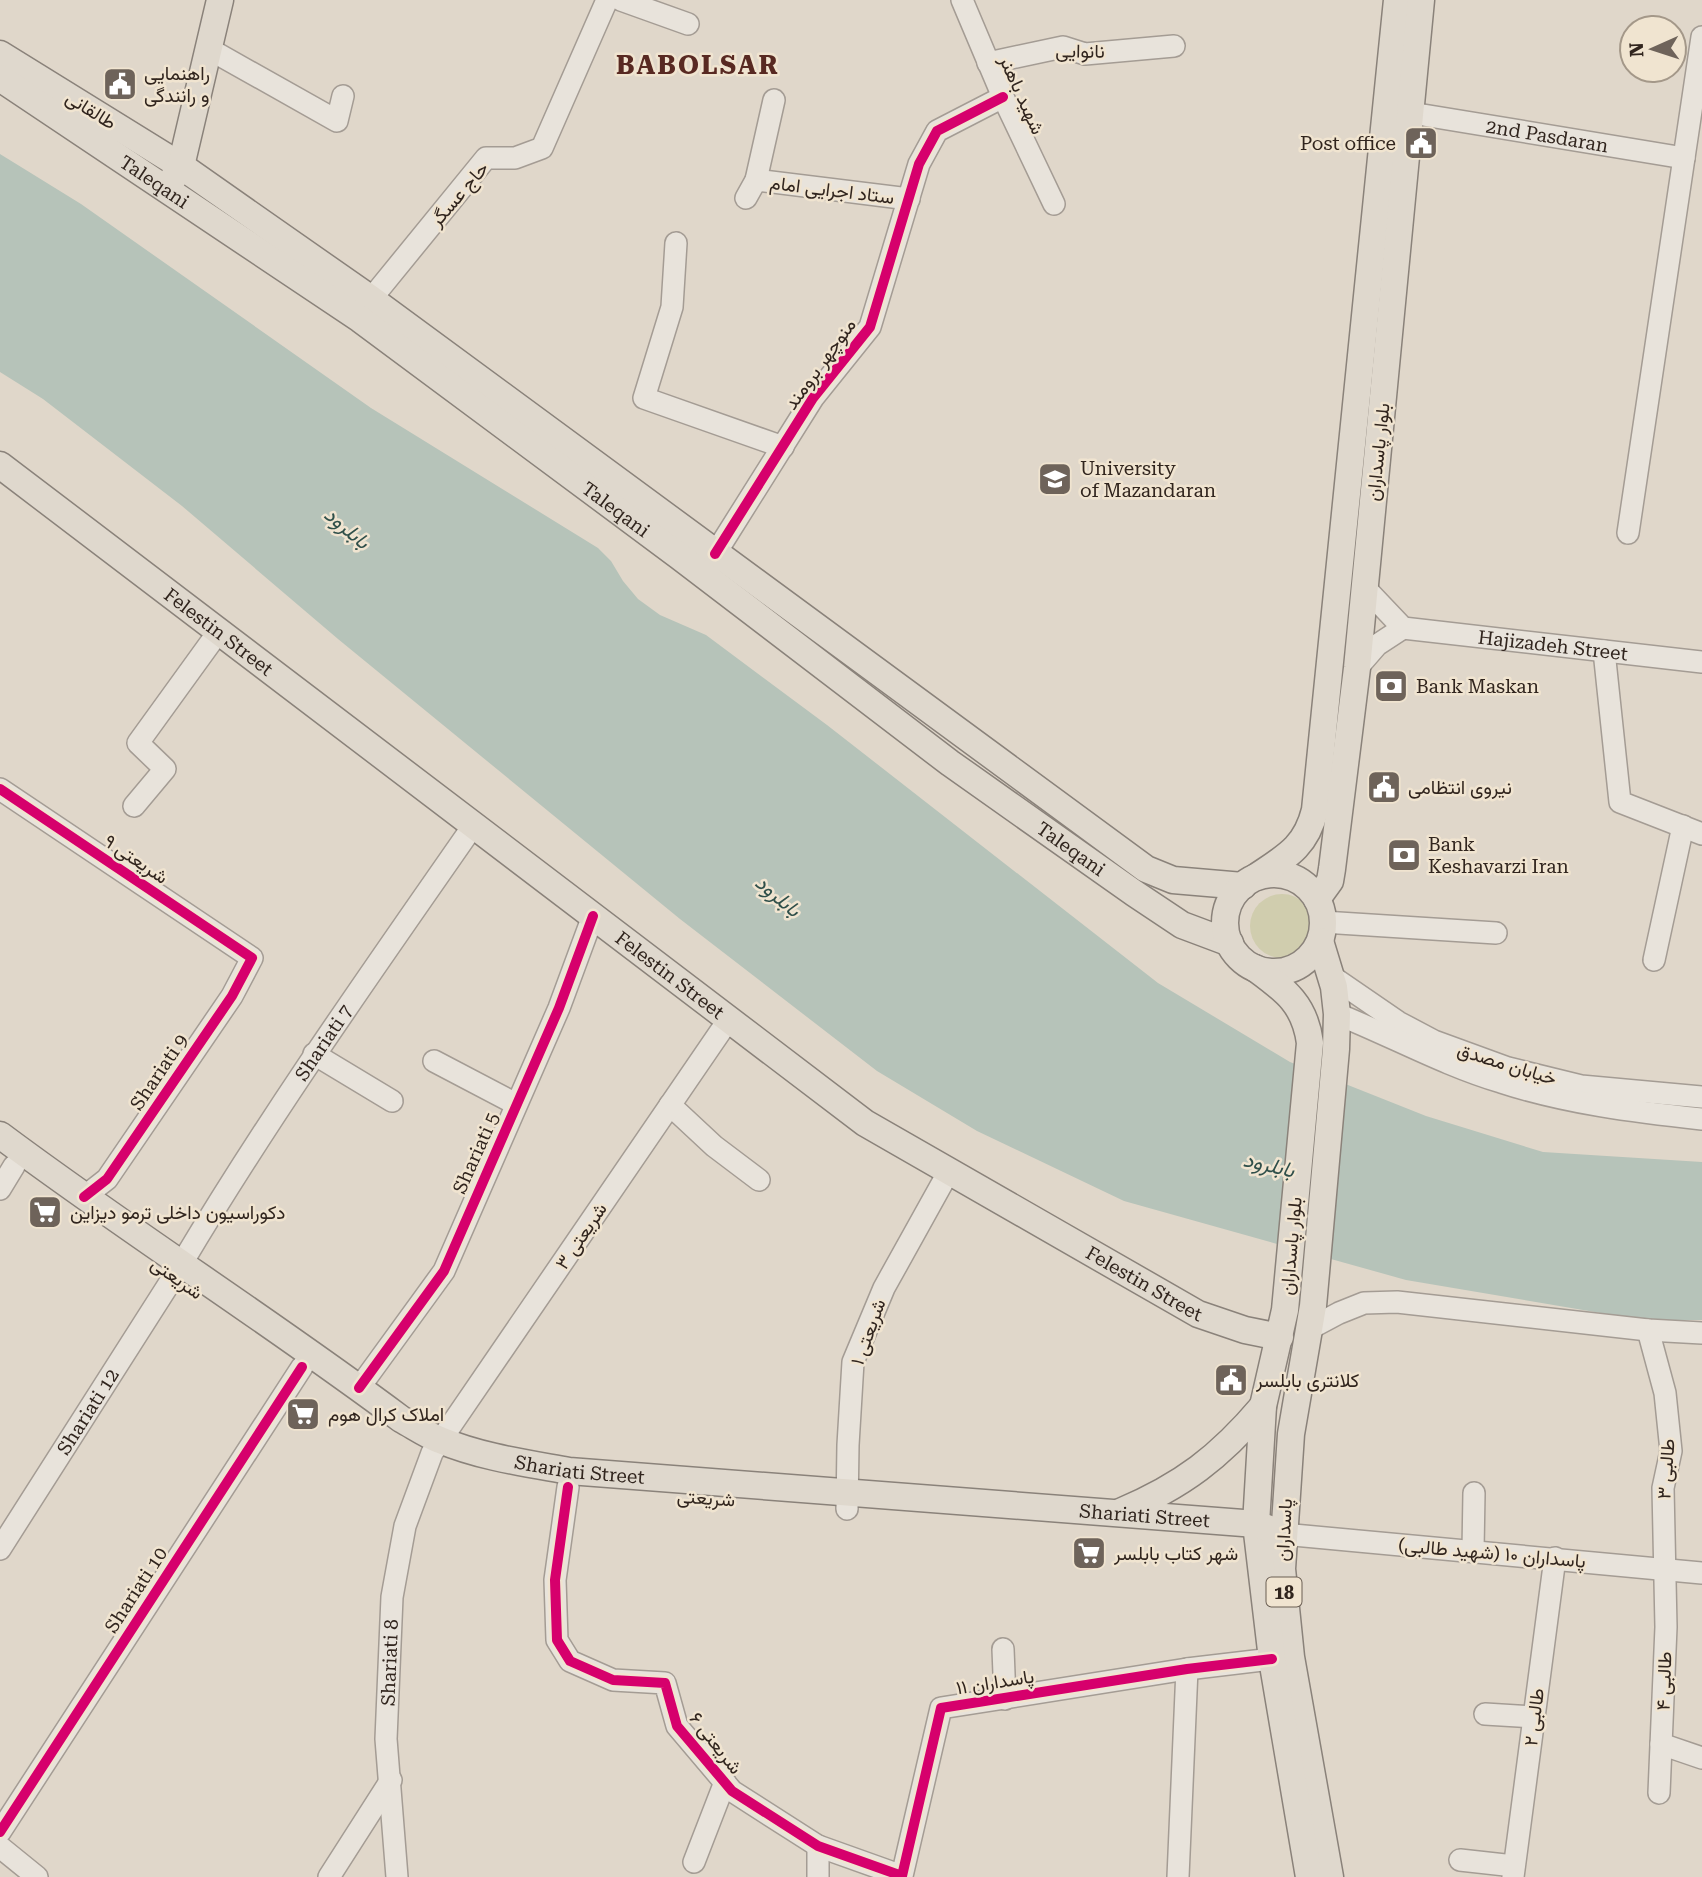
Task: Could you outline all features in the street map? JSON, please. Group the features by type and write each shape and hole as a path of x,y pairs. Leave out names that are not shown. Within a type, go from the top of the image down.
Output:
{"main road":[{"path":"166,188 181,166 220,0"},
{"name":"بلوار پاسداران","path":"1249,882 1289,855 1302,842 1310,828 1315,810 1397,0"},
{"name":"بلوار پاسداران","path":"1280,1337 1323,1046 1337,1014 1320,921 1330,881 1357,668 1421,0"},
{"name":"طالقانی","path":"0,54 181,166"},
{"name":"Taleqani","path":"0,78 360,319 679,556 950,764 1182,925 1230,943"},
{"name":"Taleqani","path":"181,166 370,299 1146,869 1173,880 1192,883 1249,882"},
{"name":"Felestin Street","path":"0,465 865,1123 1198,1314 1245,1330 1280,1337"},
{"path":"1272,874 1288,876 1307,886 1320,921 1308,958 1295,967 1275,972 1255,968 1242,960 1230,943 1226,928 1227,912 1232,898 1249,882 1272,874"},
{"path":"1182,925 1191,922 1197,910 1197,896 1192,883"},
{"name":"بلوار پاسداران","path":"1255,968 1295,1001 1308,1028 1323,1046 1311,1318"},
{"name":"Shariati Street","path":"0,1135 178,1269 359,1388 437,1447 569,1471 847,1501 1115,1514 1256,1532"},
{"name":"شریعتی","path":"7,1160 178,1269 302,1367 393,1432 511,1477 568,1487 847,1501 1256,1532"},
{"name":"پاسداران","path":"1311,1318 1291,1434 1282,1569 1291,1657 1330,1877"},
{"name":"پاسداران","path":"1280,1337 1263,1406 1256,1532 1272,1659 1309,1877"},
{"path":"1115,1514 1159,1496 1212,1460 1235,1439 1263,1406"},
{"path":"1256,1532 1283,1534"}],"street":[{"name":"حاج عسگر","path":"370,299 486,158 515,158 542,149 607,0"},
{"path":"621,0 688,24"},
{"name":"شهید باهنر","path":"962,0 1003,97 1054,204"},
{"path":"1628,533 1691,146 1702,37"},
{"name":"نانوایی","path":"988,63 1063,47 1085,54 1174,46"},
{"path":"209,48 337,121 343,96"},
{"name":"منوچهر برومند","path":"715,554 813,398 870,327 919,164 937,131 1003,97"},
{"name":"ستاد اجرایی امام","path":"774,100 751,189 909,200"},
{"name":"2nd Pasdaran","path":"1411,113 1691,146"},
{"path":"676,243 672,307 644,398 783,447"},
{"path":"1357,668 1377,645 1403,628 1364,588"},
{"name":"Hajizadeh Street","path":"1403,628 1702,662"},
{"path":"134,806 165,769 138,743 219,631"},
{"path":"1604,650 1620,802 1693,830 1654,960"},
{"name":"Shariati 9","path":"0,789 252,958 232,996 107,1180 84,1198"},
{"name":"Shariati 7","path":"178,1269 233,1178 314,1054 473,826"},
{"name":"Shariati 5","path":"359,1388 444,1271 559,1008 593,916"},
{"path":"1320,921 1496,933"},
{"name":"خیابان مصدق","path":"1331,976 1398,1022 1434,1041 1508,1068 1581,1086 1702,1097"},
{"name":"خیابان مصدق","path":"1337,1014 1429,1055 1501,1082 1579,1102 1702,1119"},
{"name":"شریعتی ۳","path":"437,1447 729,1019"},
{"path":"314,1054 393,1101"},
{"path":"434,1061 516,1104"},
{"path":"670,1105 714,1146 758,1181"},
{"path":"0,1189 7,1160"},
{"name":"شریعتی ۱","path":"847,1501 853,1362 884,1287 949,1171"},
{"name":"Shariati 12","path":"0,1549 178,1269"},
{"path":"1311,1318 1339,1313 1364,1303 1397,1301 1648,1330 1702,1333"},
{"name":"طالبی ۳","path":"1648,1330 1665,1393 1671,1451 1663,1488 1664,1569"},
{"name":"Shariati 10","path":"0,1832 302,1367"},
{"name":"Shariati 8","path":"397,1877 386,1739 393,1597 405,1526 437,1447"},
{"name":"شریعتی ۶","path":"568,1487 555,1580 557,1640 570,1661 613,1680 665,1683 677,1726 732,1791 818,1846"},
{"path":"1473,1550 1474,1493"},
{"name":"پاسداران ۱۰ (شهید طالبی)","path":"1283,1534 1702,1573"},
{"name":"طالبی ۲","path":"1514,1871 1555,1558"},
{"name":"طالبی ۴","path":"1659,1793 1666,1627 1664,1569"},
{"path":"1003,1648 1005,1699"},
{"name":"پاسداران ۱۱","path":"818,1846 902,1876 941,1708 1187,1669 1272,1659"},
{"path":"1178,1877 1187,1669"},
{"path":"1485,1714 1534,1717"},
{"path":"1661,1744 1702,1758"},
{"path":"329,1877 391,1780"},
{"path":"694,1862 724,1782"},
{"path":"818,1846 818,1877"},
{"path":"0,1847 37,1877"},
{"path":"1460,1860 1514,1871"}],"shaded area":[{"path":"1282,894 1300,900 1308,908 1314,926 1308,944 1300,952 1282,958 1264,952 1256,944 1250,926 1256,908 1264,900"}],"water":[{"name":"بابلرود","path":"0,154 81,204 371,408 598,548 611,561 638,599 660,615 706,635 827,725 1158,983 1290,1062 1426,1116 1543,1152 1702,1162 1702,1320 1642,1320 1406,1280 1124,1201 977,1131 877,1071 680,919 338,639 182,506 43,399 0,372"}],"cycle path":[{"path":"715,554 813,398 870,327 919,164 937,131 1003,97"},
{"name":"شریعتی ۹","path":"0,789 252,958 232,996 107,1179 84,1197"},
{"path":"359,1388 444,1271 559,1008 593,916"},
{"path":"0,1832 302,1367"},
{"path":"568,1487 555,1580 557,1640 570,1661 613,1680 665,1683 677,1726 732,1791 818,1846 902,1876 941,1708 1187,1669 1272,1659"}],"place":[{"name":"راهنمایی و رانندگی","path":"120,84"},
{"name":"Post office","path":"1421,143"},
{"name":"University of Mazandaran","path":"1055,479"},
{"name":"Bank Maskan","path":"1391,686"},
{"name":"نیروی انتظامی","path":"1384,787"},
{"name":"Bank Keshavarzi Iran","path":"1404,855"},
{"name":"دکوراسیون داخلی ترمو دیزاین","path":"45,1212"},
{"name":"کلانتری بابلسر","path":"1231,1380"},
{"name":"املاک کرال هوم","path":"303,1414"},
{"name":"شهر کتاب بابلسر","path":"1089,1553"}],"district":[{"name":"BABOLSAR","path":"698,65"}]}
